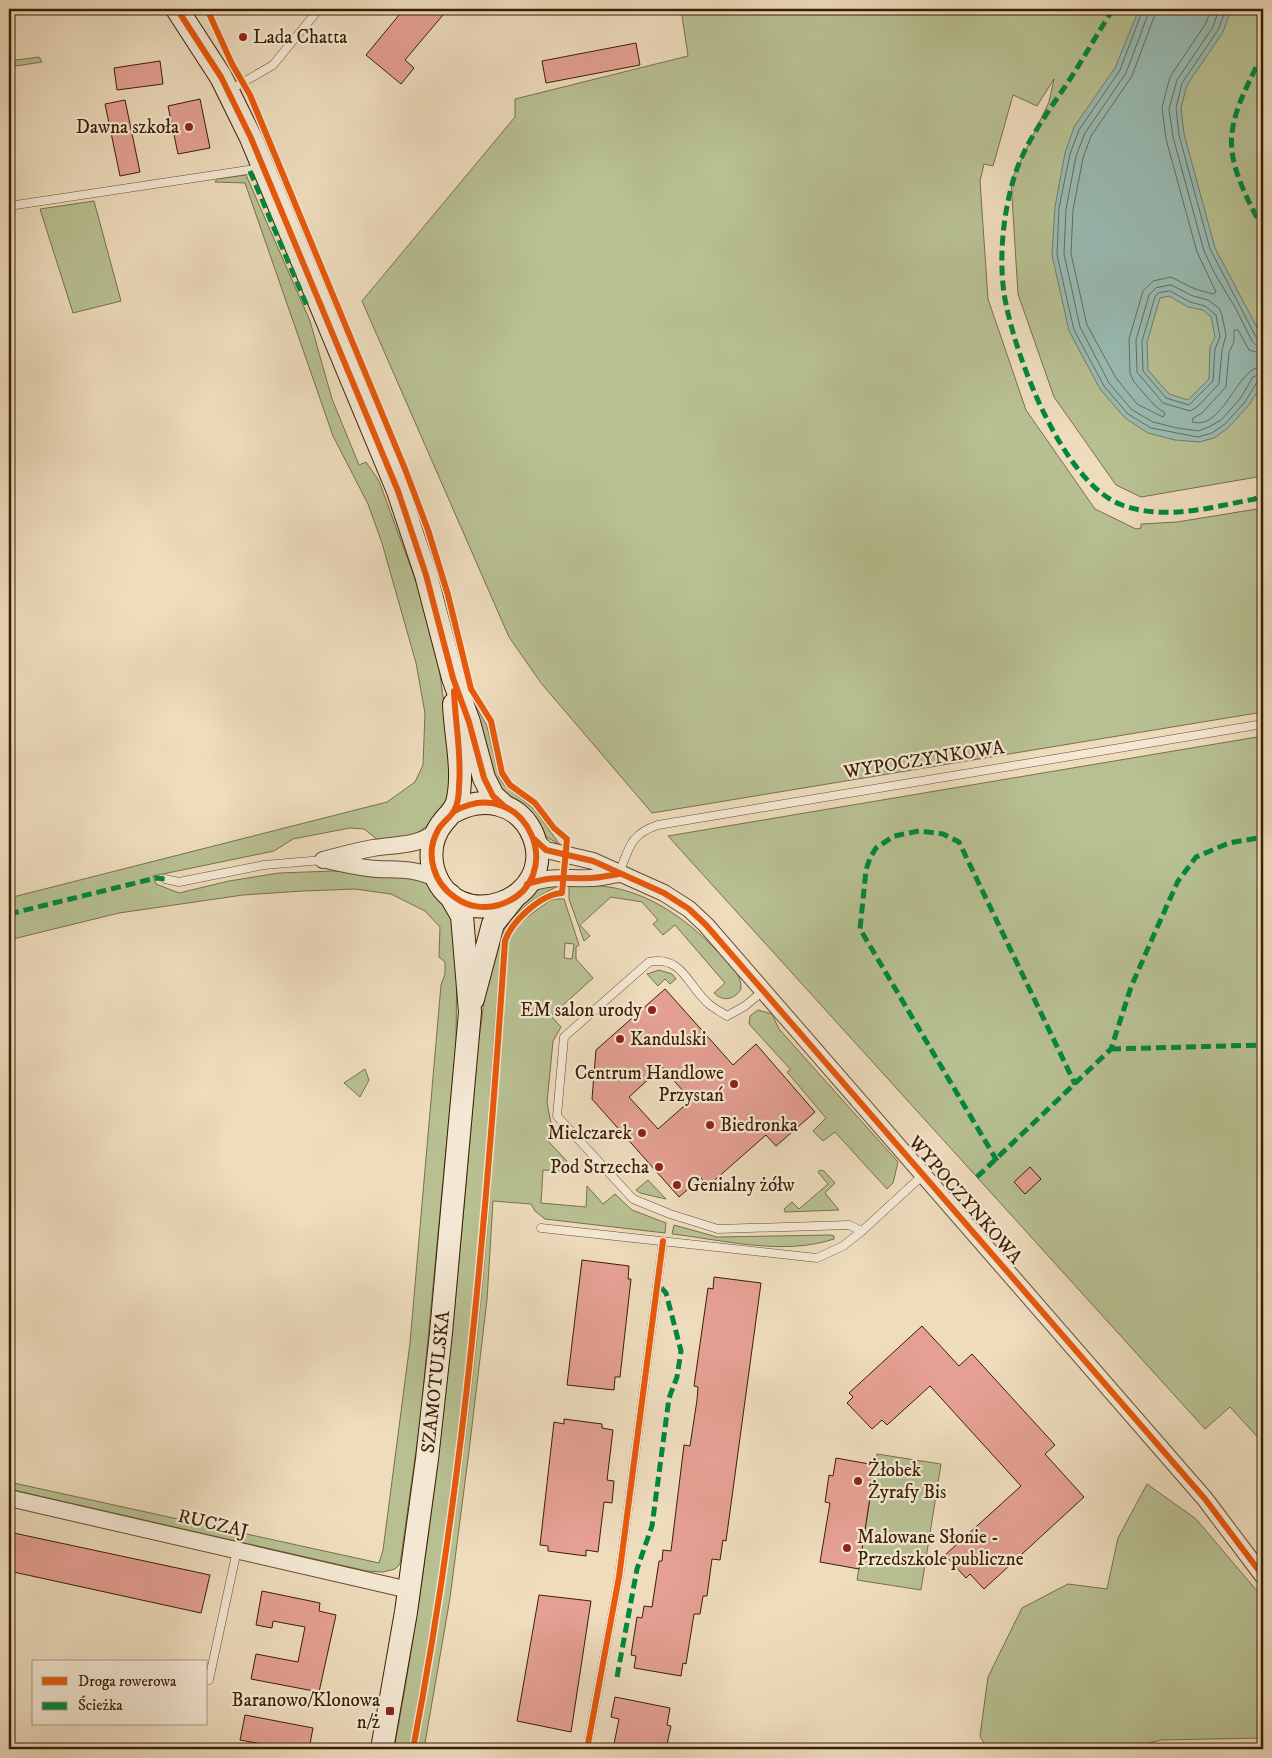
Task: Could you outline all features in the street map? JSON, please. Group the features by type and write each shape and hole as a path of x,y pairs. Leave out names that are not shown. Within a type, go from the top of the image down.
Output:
{"street":[{"path":"177,9 196,36 228,91 263,167 398,491 424,568 453,678 488,787 504,806 520,816 534,839 537,858 521,891 497,906 487,907 468,904 418,871 375,869 322,860"},
{"path":"322,860 374,848 412,845 426,839 437,831 453,812 458,795 460,772 453,678"},
{"path":"453,812 472,803 488,802 504,806"},
{"path":"437,831 432,845 432,859 444,887"},
{"name":"WYPOCZYNKOWA","path":"534,839 546,850 593,861 664,893 689,909 730,950 1205,1499 1263,1576"},
{"name":"WYPOCZYNKOWA","path":"521,891 543,879 563,876 590,878 619,874"},
{"name":"SZAMOTULSKA","path":"444,887 462,916 470,1012"},
{"name":"SZAMOTULSKA","path":"382,1749 409,1590 436,1388 470,1012 492,924 521,891"},
{"name":"RUCZAJ","path":"9,1498 409,1590"}],"lane":[{"path":"228,91 273,65 319,9"},
{"path":"9,206 263,167"},
{"name":"WYPOCZYNKOWA","path":"619,874 633,839 640,832 658,825 1263,724"},
{"path":"165,878 178,882 264,865 322,860"},
{"path":"764,989 745,1006 727,1016 709,1005 675,965 662,959 649,962 564,1037 556,1116 633,1200 670,1214 718,1229 849,1225 862,1231"},
{"path":"541,1228 817,1258 843,1246 923,1175"},
{"path":"587,1749 619,1576 663,1241"},
{"path":"209,1680 237,1550"}],"green space":[{"path":"681,9 1263,9 1263,476 1141,497 1116,485 1054,397 1018,294 1011,181 1049,102 1054,79 1037,106 1013,95 993,166 984,164 980,181 988,299 1026,410 1095,509 1136,529 1141,528 1141,524 1177,522 1263,508 1263,712 652,813 541,683 509,637 362,301 515,117 515,99 688,56"},
{"path":"39,57 42,62 9,67 9,61"},
{"path":"246,175 310,321 332,399 359,465 366,462 379,481 418,587 439,668 454,776 452,792 433,822 417,833 397,840 378,840 364,829 350,828 293,839 274,851 153,876 156,884 179,893 229,881 279,873 333,871 410,876 426,883 449,908 457,940 456,1044 420,1423 400,1564 395,1569 383,1572 367,1571 9,1489 9,1482 379,1563 383,1550 410,1343 441,985 445,974 445,962 439,957 440,927 425,911 391,894 355,889 243,895 119,913 9,940 9,898 387,802 415,782 423,765 425,713 416,663 382,543 368,504 333,436 245,183 215,182 217,179"},
{"path":"94,201 121,301 73,313 40,209"},
{"path":"470,695 487,726 499,778 505,786 534,809 560,845 545,836 494,782"},
{"path":"1263,736 1263,1443 1230,1407 1205,1429 668,836"},
{"path":"569,884 615,888 630,892 659,905 685,922 709,943 737,974 740,979 741,989 732,997 725,999 717,996 714,993 725,983 675,925 663,935 653,924 658,920 642,902 611,897 580,925 590,936 584,941 569,899"},
{"path":"546,885 557,886 524,907 509,924 502,936 481,1211 452,1481 443,1548 409,1749 394,1749 423,1574 435,1487 463,1222 478,1046 487,980 503,919 534,891"},
{"path":"564,899 579,945 576,947 576,959 593,978 551,1016 561,1027 553,1041 547,1103 551,1123 557,1129 546,1139 567,1161 560,1171 543,1170 541,1203 586,1207 587,1186 603,1204 615,1194 632,1210 666,1223 665,1233 545,1219 535,1211 531,1204 493,1201 487,1300 450,1598 424,1749 417,1749 454,1519 476,1345 509,940 521,923 549,901","holes":["565,943 574,944 572,959 564,958"]},
{"path":"659,970 672,974 676,979 670,984 665,979 658,986 647,974"},
{"path":"758,1010 772,1014 779,1029 898,1162 893,1183 887,1189 835,1132 823,1141 813,1131 826,1118 787,1072 791,1070 749,1024 750,1016"},
{"path":"365,1069 369,1080 360,1097 344,1083"},
{"path":"820,1170 824,1171 835,1183 825,1193 839,1210 785,1212 784,1209 792,1202 799,1209 828,1184 818,1172"},
{"path":"648,1180 666,1199 640,1193 636,1190"},
{"path":"674,1225 717,1237 831,1235 834,1236 834,1239 815,1244 794,1246 753,1245 672,1234"},
{"path":"877,1454 941,1464 921,1590 857,1580"},
{"path":"1147,1484 1196,1519 1263,1598 1263,1738 1161,1740 1126,1749 987,1749 980,1736 988,1677 1022,1608 1068,1584 1107,1589 1118,1538"}],"water":[{"path":"1139,9 1231,9 1223,32 1187,85 1181,108 1184,134 1215,248 1261,335 1263,373 1262,384 1249,405 1228,428 1214,438 1199,442 1175,440 1148,433 1125,418 1100,389 1069,331 1052,255 1055,207 1065,153 1074,127 1115,68","holes":["1169,296 1188,307 1203,310 1211,317 1215,337 1210,347 1209,379 1188,400 1169,394 1148,370 1147,342 1160,298"]}],"building":[{"path":"404,9 448,9 405,60 414,68 401,84 366,55"},
{"path":"636,43 640,65 546,83 542,61"},
{"path":"160,61 163,84 117,90 114,68"},
{"name":"Dawna szkoła","path":"200,99 210,148 178,154 168,106"},
{"path":"125,100 140,172 120,176 105,104"},
{"name":"Centrum Handlowe Przystań","path":"665,989 733,1065 756,1044 815,1112 776,1146 766,1135 708,1186 701,1178 679,1197 592,1099 596,1050","holes":["662,1067 691,1100 658,1129 629,1097"]},
{"path":"1030,1167 1041,1179 1025,1194 1014,1182"},
{"path":"582,1260 629,1266 628,1279 631,1279 620,1377 615,1377 614,1390 567,1385"},
{"path":"714,1277 761,1283 726,1541 723,1540 720,1560 712,1559 707,1596 703,1596 700,1614 694,1614 686,1664 683,1663 681,1676 634,1668 636,1656 631,1655 637,1617 642,1618 644,1606 652,1607 659,1561 662,1561 663,1550 671,1551 684,1445 690,1446 697,1400 698,1387 694,1386 708,1288 713,1289"},
{"path":"922,1326 959,1366 972,1354 1055,1445 1045,1454 1084,1497 984,1589 970,1574 966,1578 945,1555 1021,1486 930,1386 887,1425 882,1420 872,1429 847,1403 853,1397 849,1393"},
{"path":"564,1419 602,1424 602,1428 613,1430 607,1480 614,1481 612,1503 604,1502 598,1552 586,1550 586,1556 548,1551 548,1546 540,1545 554,1422 564,1424"},
{"path":"836,1458 875,1465 859,1569 820,1562 830,1503 825,1502 829,1475 833,1476"},
{"path":"9,1532 210,1575 201,1613 9,1571"},
{"path":"262,1591 320,1603 319,1611 336,1615 319,1692 251,1679 256,1654 298,1662 305,1627 273,1621 272,1628 256,1625"},
{"path":"539,1595 591,1601 571,1732 517,1721"},
{"path":"615,1697 670,1708 667,1725 671,1726 666,1749 613,1749 619,1719 611,1717"},
{"path":"245,1715 313,1728 309,1749 289,1749 240,1740"}],"marked path":[{"path":"1113,9 1031,140 1013,181 1004,222 1002,265 1004,293 1018,348 1029,380 1061,444 1080,471 1100,492 1122,505 1155,512 1188,511 1255,499 1263,492"},
{"path":"1263,54 1240,103 1234,123 1232,141 1233,159 1239,179 1263,229"},
{"path":"250,171 307,306"},
{"path":"997,1161 860,929 866,870 876,848 894,836 919,831 943,834 959,842 1075,1084"},
{"path":"977,1177 1111,1049 1131,987 1156,930 1178,881 1196,857 1229,843 1263,837"},
{"path":"9,914 156,878 165,879"},
{"path":"1111,1049 1263,1045"},
{"path":"617,1677 637,1569 652,1526 669,1398 677,1377 681,1351 666,1293 657,1283"}],"cycle path":[{"path":"177,9 221,77 251,138 398,491 426,575 453,678 469,722 484,778 493,796 504,806"},
{"path":"207,9 232,64 250,95 405,469 428,530 448,595 471,689 491,721 502,773 510,785 535,803 554,828 567,839 562,893 545,898 528,910 513,926 505,941 481,1246 460,1448 431,1649 413,1749"},
{"path":"453,812 479,803 502,806 519,817 531,834 536,854 533,875 521,893 499,905 488,907 471,905 448,892 437,877 434,868 432,859 433,841 439,829 452,814 454,811 458,796 460,762 454,691"},
{"path":"534,839 546,850 593,861 664,893 689,909 706,925 1205,1499 1263,1576"},
{"path":"527,884 552,878 594,878 619,874"},
{"path":"587,1749 619,1577 663,1241"}],"place":[{"name":"Lada Chatta","path":"243,37"},
{"name":"Dawna szkoła","path":"189,127"},
{"name":"EM salon urody","path":"652,1010"},
{"name":"Kandulski","path":"620,1039"},
{"name":"Centrum Handlowe Przystań","path":"734,1084"},
{"name":"Biedronka","path":"710,1125"},
{"name":"Mielczarek","path":"642,1133"},
{"name":"Pod Strzecha","path":"659,1167"},
{"name":"Genialny żółw","path":"677,1185"},
{"name":"Żłobek Żyrafy Bis","path":"858,1481"},
{"name":"Malowane Słonie - Przedszkole publiczne","path":"847,1548"},
{"name":"Baranowo/Klonowa n/ż","path":"390,1711"}]}
